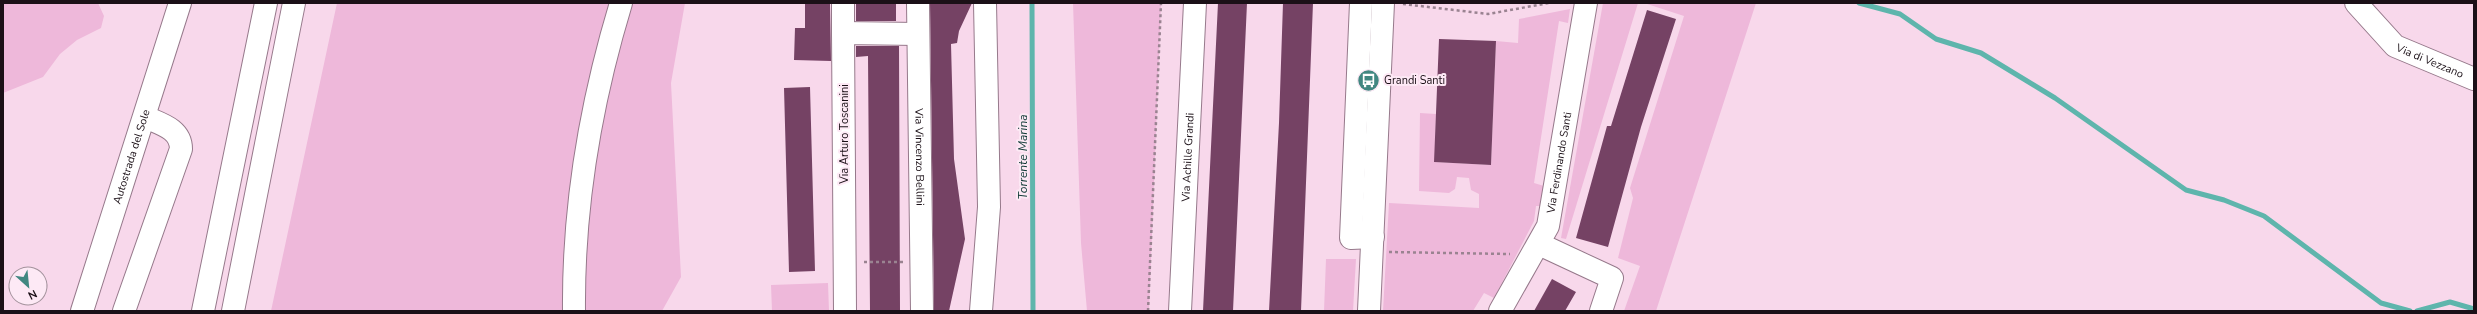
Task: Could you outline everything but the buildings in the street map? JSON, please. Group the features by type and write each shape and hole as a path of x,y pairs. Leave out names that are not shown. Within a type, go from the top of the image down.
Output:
{"main road":[{"name":"Autostrada del Sole","path":"82,311 145,117 180,3"},
{"path":"203,311 266,3"},
{"path":"233,311 294,3"},
{"path":"574,311 574,273 587,156 606,57 621,3"},
{"name":"Via Arturo Toscanini","path":"843,3 845,311"},
{"name":"Via Vincenzo Bellini","path":"918,3 922,311"},
{"path":"981,311 989,207 985,3"},
{"name":"Via Achille Grandi","path":"1180,311 1195,3"},
{"path":"1361,3 1351,238 1373,237"},
{"path":"1370,311 1373,237 1391,3"},
{"name":"Via Ferdinando Santi","path":"1500,311 1548,226 1586,3"},
{"name":"Via di Vezzano","path":"2356,3 2395,46 2474,79"},
{"path":"843,33 918,34"},
{"path":"124,311 181,149 181,140 174,130 145,117"},
{"path":"1536,249 1612,278 1601,311"}],"path":[{"path":"1148,311 1161,3"},
{"path":"1391,3 1488,14 1549,3"},
{"path":"1388,257 1388,252 1536,249"},
{"path":"844,263 922,261"}],"shaded area":[{"path":"3,3 98,3 104,16 101,28 77,40 60,54 43,77 3,93"},
{"path":"337,3 685,3 671,83 681,277 662,311 271,311"},
{"path":"1073,3 1161,3 1149,311 1087,311 1081,243"},
{"path":"1603,3 1638,3 1566,239 1561,238"},
{"path":"1644,3 1756,3 1656,311 1624,311 1640,266 1618,258 1633,198 1630,188 1684,16"},
{"path":"1570,9 1568,23 1559,21 1534,183 1544,186 1541,206 1536,206 1534,221 1494,298 1484,293 1473,311 1383,311 1389,203 1479,208 1479,194 1471,190 1469,178 1457,177 1455,189 1449,193 1419,191 1420,113 1436,114 1435,162 1491,165 1496,41 1518,43 1519,19"},
{"path":"1326,259 1356,259 1353,311 1324,311"},
{"path":"828,283 829,311 772,311 771,285"}],"waterway":[{"name":"Torrente Marina","path":"1032,3 1033,311"},
{"path":"1859,3 1900,14 1936,39 1981,53 2055,98 2186,190 2224,200 2264,216 2381,303 2410,311"},
{"path":"2417,311 2450,302 2474,309"}],"place":[{"name":"Grandi Santi","path":"1368,80"}]}
